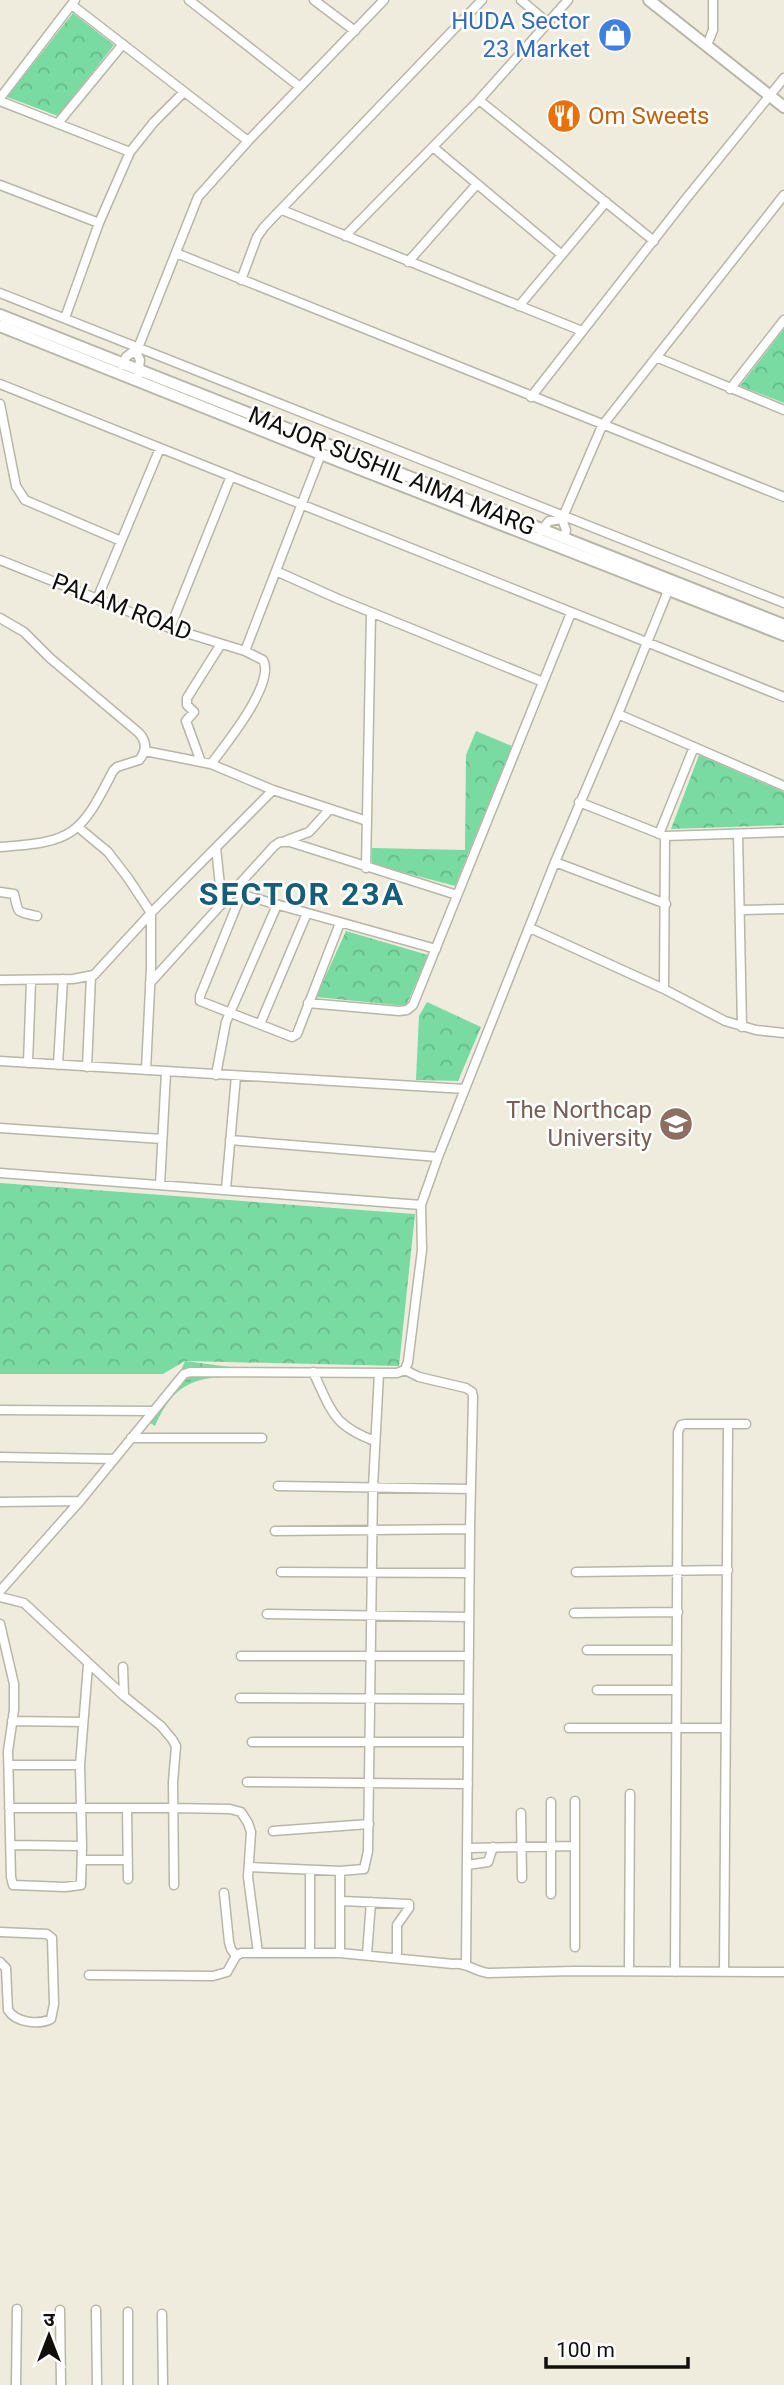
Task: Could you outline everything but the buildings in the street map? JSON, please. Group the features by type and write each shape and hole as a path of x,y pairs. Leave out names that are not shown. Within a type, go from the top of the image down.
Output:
{"street":[{"path":"189,0 300,87"},
{"path":"314,0 355,31"},
{"path":"120,369 130,354 137,350 198,197 384,0"},
{"path":"241,280 257,237 482,0"},
{"path":"521,0 548,23"},
{"path":"345,236 479,100 568,0"},
{"path":"649,0 784,107"},
{"path":"707,45 713,30 713,0"},
{"path":"130,152 0,99 74,3 248,141"},
{"path":"58,123 123,44"},
{"path":"531,397 784,78"},
{"path":"65,318 99,223 130,152 154,122 184,92"},
{"path":"479,100 654,241"},
{"path":"433,147 562,255"},
{"path":"408,262 477,184"},
{"path":"0,186 99,223"},
{"path":"564,539 566,530 562,517 602,426 780,206 784,195"},
{"path":"519,306 606,202"},
{"path":"282,210 582,331"},
{"path":"176,254 784,497"},
{"path":"0,293 137,350 784,603"},
{"name":"MAJOR SUSHIL AIMA MARG","path":"0,315 120,369"},
{"path":"730,389 784,320"},
{"name":"MAJOR SUSHIL AIMA MARG","path":"0,326 138,375 564,539 784,635"},
{"path":"137,350 141,360 138,375"},
{"path":"656,356 784,410"},
{"name":"MAJOR SUSHIL AIMA MARG","path":"138,375 321,454 784,625"},
{"path":"0,384 784,697"},
{"path":"0,404 16,486 25,500 121,541"},
{"path":"97,599 160,448"},
{"path":"211,764 249,710 266,670 263,660 245,651 321,454"},
{"path":"170,628 231,476"},
{"path":"541,531 548,521 562,517"},
{"name":"PALAM ROAD","path":"0,560 170,628 245,651"},
{"path":"276,571 371,613 543,682"},
{"path":"0,1591 80,1501 180,1377 190,1372 402,1373 405,1370 421,1269 421,1205 579,802 670,585"},
{"path":"366,868 371,613"},
{"path":"307,1003 399,1011 407,1010 413,1005 571,613"},
{"path":"0,618 24,632 50,658 139,733 144,738 145,751 139,760 117,767 113,771 90,814 78,827 60,839 46,843 0,847"},
{"path":"201,762 186,721 194,712 187,705 187,698 221,644"},
{"path":"618,714 784,786"},
{"path":"664,989 666,904 662,835 694,747"},
{"path":"145,751 211,764 273,790 367,821"},
{"path":"0,981 63,979 91,976 97,972 150,914 273,790"},
{"path":"579,802 662,835 784,832"},
{"path":"330,809 309,832 274,846 237,894 199,998 202,1003 295,1037 340,923"},
{"path":"78,827 113,859 150,914 146,1070"},
{"path":"738,834 742,1027"},
{"path":"283,842 457,895"},
{"path":"216,848 222,904"},
{"path":"555,862 666,904"},
{"path":"0,892 14,894 19,911 37,916"},
{"path":"150,983 222,904 237,894 436,949"},
{"path":"216,1075 229,1013 277,905"},
{"path":"740,909 784,909"},
{"path":"260,1024 307,913"},
{"path":"530,928 664,989 725,1021 742,1027 784,1032"},
{"path":"87,1067 91,976"},
{"path":"58,1065 63,979"},
{"path":"28,1063 31,981"},
{"path":"0,1061 465,1089"},
{"path":"160,1185 166,1072"},
{"path":"226,1189 236,1076"},
{"path":"0,1128 162,1139"},
{"path":"230,1140 438,1157"},
{"path":"0,1173 421,1205"},
{"path":"405,1370 419,1377 452,1383 472,1392 474,1406 469,1573 466,1965"},
{"path":"313,1372 339,1422 353,1433 375,1441"},
{"path":"249,1867 340,1871 365,1869 369,1850 372,1532 379,1373"},
{"path":"0,1410 152,1411"},
{"path":"675,1972 679,1429 685,1424 746,1424"},
{"path":"724,1972 728,1424"},
{"path":"131,1438 262,1438"},
{"path":"0,1457 114,1460"},
{"path":"278,1486 471,1489"},
{"path":"0,1502 80,1501"},
{"path":"275,1531 470,1530"},
{"path":"576,1572 728,1570"},
{"path":"281,1572 469,1573"},
{"path":"0,1597 24,1604 124,1696 162,1726 173,1739 176,1746 173,1808 174,1885"},
{"path":"574,1614 678,1612"},
{"path":"267,1614 469,1617"},
{"path":"0,1624 14,1684 9,1765 4,1783 9,1808 13,1885 81,1885 80,1765 89,1665"},
{"path":"587,1650 677,1650"},
{"path":"241,1656 468,1656"},
{"path":"123,1668 124,1696"},
{"path":"597,1690 676,1690"},
{"path":"240,1698 468,1699"},
{"path":"12,1721 83,1721"},
{"path":"569,1728 726,1728"},
{"path":"253,1742 468,1742"},
{"path":"9,1765 80,1765"},
{"path":"247,1782 468,1784"},
{"path":"629,1971 631,1794"},
{"path":"575,1801 575,1947"},
{"path":"551,1802 551,1894"},
{"path":"9,1808 173,1808 241,1812 251,1832 249,1867 258,1953"},
{"path":"127,1808 128,1879"},
{"path":"521,1812 522,1878"},
{"path":"273,1831 369,1824"},
{"path":"11,1845 82,1846"},
{"path":"467,1847 575,1846"},
{"path":"467,1865 488,1862 493,1847"},
{"path":"82,1860 128,1860"},
{"path":"310,1870 310,1952"},
{"path":"340,1871 341,1953"},
{"path":"224,1893 229,1942 236,1956"},
{"path":"342,1901 406,1903 410,1906 397,1924 397,1957"},
{"path":"367,1954 371,1902"},
{"path":"0,1933 47,1934 52,1938 54,2004 51,2018 40,2022 24,2021 12,2015 8,2010 6,1968 0,1962"},
{"path":"89,1975 222,1974 241,1953 310,1952 367,1954 466,1965 488,1973 784,1972"},
{"path":"16,2385 17,2309"},
{"path":"60,2310 61,2385"},
{"path":"96,2310 97,2385"},
{"path":"128,2312 128,2385"},
{"path":"162,2314 163,2385"}],"green space":[{"path":"73,13 114,45 58,116 7,97"},
{"path":"784,329 784,403 740,386"},
{"path":"476,731 512,746 455,886 372,864 372,848 465,850 466,755"},
{"path":"699,755 784,792 784,825 671,829"},
{"path":"346,931 428,955 406,1006 316,997"},
{"path":"427,1002 481,1027 458,1081 416,1080 419,1016"},
{"path":"0,1183 415,1214 399,1366 185,1361 163,1374 0,1374"},
{"path":"185,1361 230,1367 236,1376 196,1381 186,1386 170,1400 155,1426 147,1421 155,1414 153,1405 175,1384"}],"place":[{"name":"HUDA Sector 23 Market","path":"615,35"},
{"name":"Om Sweets","path":"564,116"},
{"name":"The Northcap University","path":"676,1124"}],"district":[{"name":"SECTOR 23A","path":"302,894"}]}
